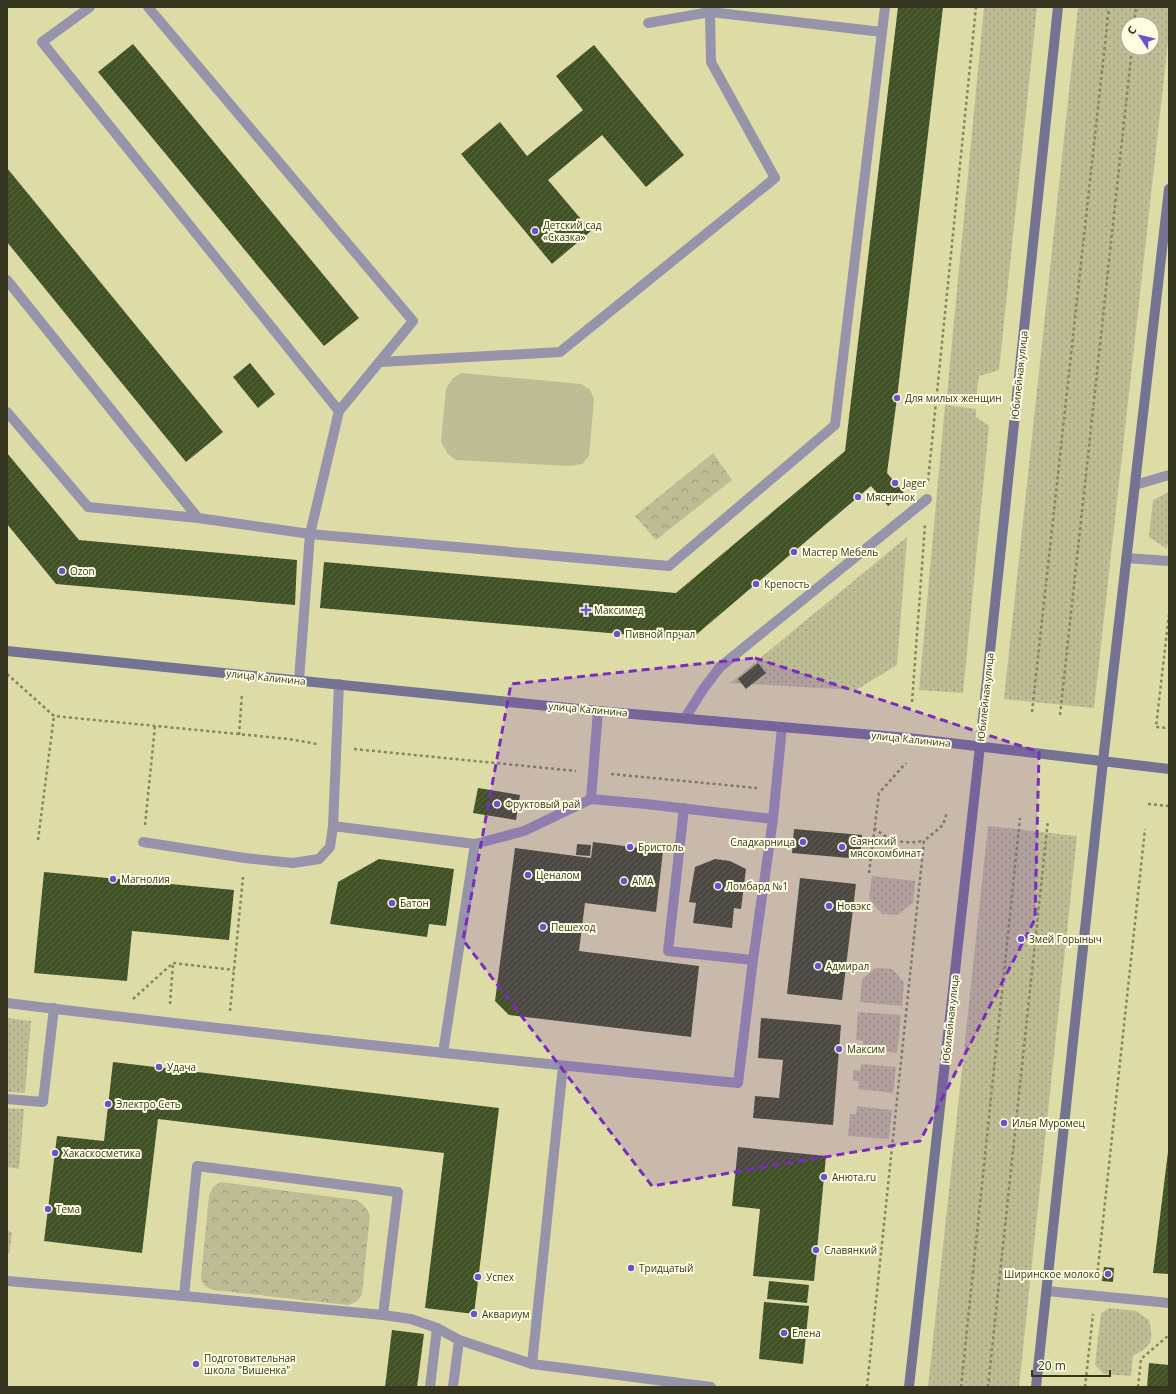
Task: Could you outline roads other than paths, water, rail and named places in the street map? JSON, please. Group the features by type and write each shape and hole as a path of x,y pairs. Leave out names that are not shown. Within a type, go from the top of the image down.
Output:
{"main road":[{"name":"Юбилейная улица","path":"909,1387 980,746 1058,7"},
{"path":"1036,1387 1103,761 1169,189"},
{"name":"улица Калинина","path":"7,651 598,711 908,738 1169,769"}],"lane":[{"path":"90,7 42,42 339,411"},
{"path":"148,7 413,321 339,411 310,534 299,680"},
{"path":"7,412 88,507 198,518 310,534 668,566 835,425 885,7"},
{"path":"380,362 560,352 775,178 711,62 710,12"},
{"path":"648,23 710,12 882,32"},
{"path":"7,280 198,518"},
{"path":"1135,485 1169,475"},
{"path":"685,718 704,688 720,667 927,499"},
{"path":"1126,558 1169,561"},
{"path":"143,842 245,858 293,863 319,859 330,847 339,684"},
{"path":"591,799 598,711"},
{"path":"7,1002 228,1030 738,1083 753,960 773,819 782,727"},
{"path":"332,826 475,844 524,831 591,799 684,808 773,819"},
{"path":"684,808 668,951 753,960"},
{"path":"443,1053 475,844"},
{"path":"7,1099 43,1102 54,1008"},
{"path":"532,1364 563,1066"},
{"path":"184,1296 197,1166 398,1192 383,1315"},
{"path":"7,1281 184,1296 411,1319 437,1328 459,1340 532,1364 711,1387"},
{"path":"1046,1292 1169,1303"},
{"path":"430,1387 437,1328"},
{"path":"453,1387 459,1340"}],"place":[{"name":"Детский сад «Сказка»","path":"535,231"},
{"name":"Для милых женщин","path":"897,398"},
{"name":"Jager","path":"895,483"},
{"name":"Мясничок","path":"858,497"},
{"name":"Мастер Мебель","path":"794,552"},
{"name":"Ozon","path":"62,571"},
{"name":"Крепость","path":"756,584"},
{"name":"Максимед","path":"586,610"},
{"name":"Пивной прчал","path":"617,634"},
{"name":"Фруктовый рай","path":"497,804"},
{"name":"Сладкарница","path":"803,842"},
{"name":"Бристоль","path":"630,847"},
{"name":"Саянский мясокомбинат","path":"842,847"},
{"name":"Ценалом","path":"528,875"},
{"name":"Магнолия","path":"113,879"},
{"name":"АМА","path":"624,881"},
{"name":"Ломбард №1","path":"718,886"},
{"name":"Батон","path":"392,903"},
{"name":"Новэкс","path":"829,906"},
{"name":"Пешеход","path":"543,927"},
{"name":"Змей Горыныч","path":"1021,939"},
{"name":"Адмирал","path":"818,966"},
{"name":"Максим","path":"839,1049"},
{"name":"Удача","path":"159,1067"},
{"name":"Электро Сеть","path":"108,1104"},
{"name":"Илья Муромец","path":"1004,1123"},
{"name":"Хакаскосметика","path":"55,1153"},
{"name":"Анюта.ru","path":"824,1177"},
{"name":"Тема","path":"48,1209"},
{"name":"Славянкий","path":"816,1250"},
{"name":"Тридцатый","path":"631,1268"},
{"name":"Ширинское молоко","path":"1108,1274"},
{"name":"Успех","path":"478,1277"},
{"name":"Аквариум","path":"474,1314"},
{"name":"Елена","path":"784,1333"},
{"name":"Подготовительная школа \"Вишенка\"","path":"196,1364"}]}
